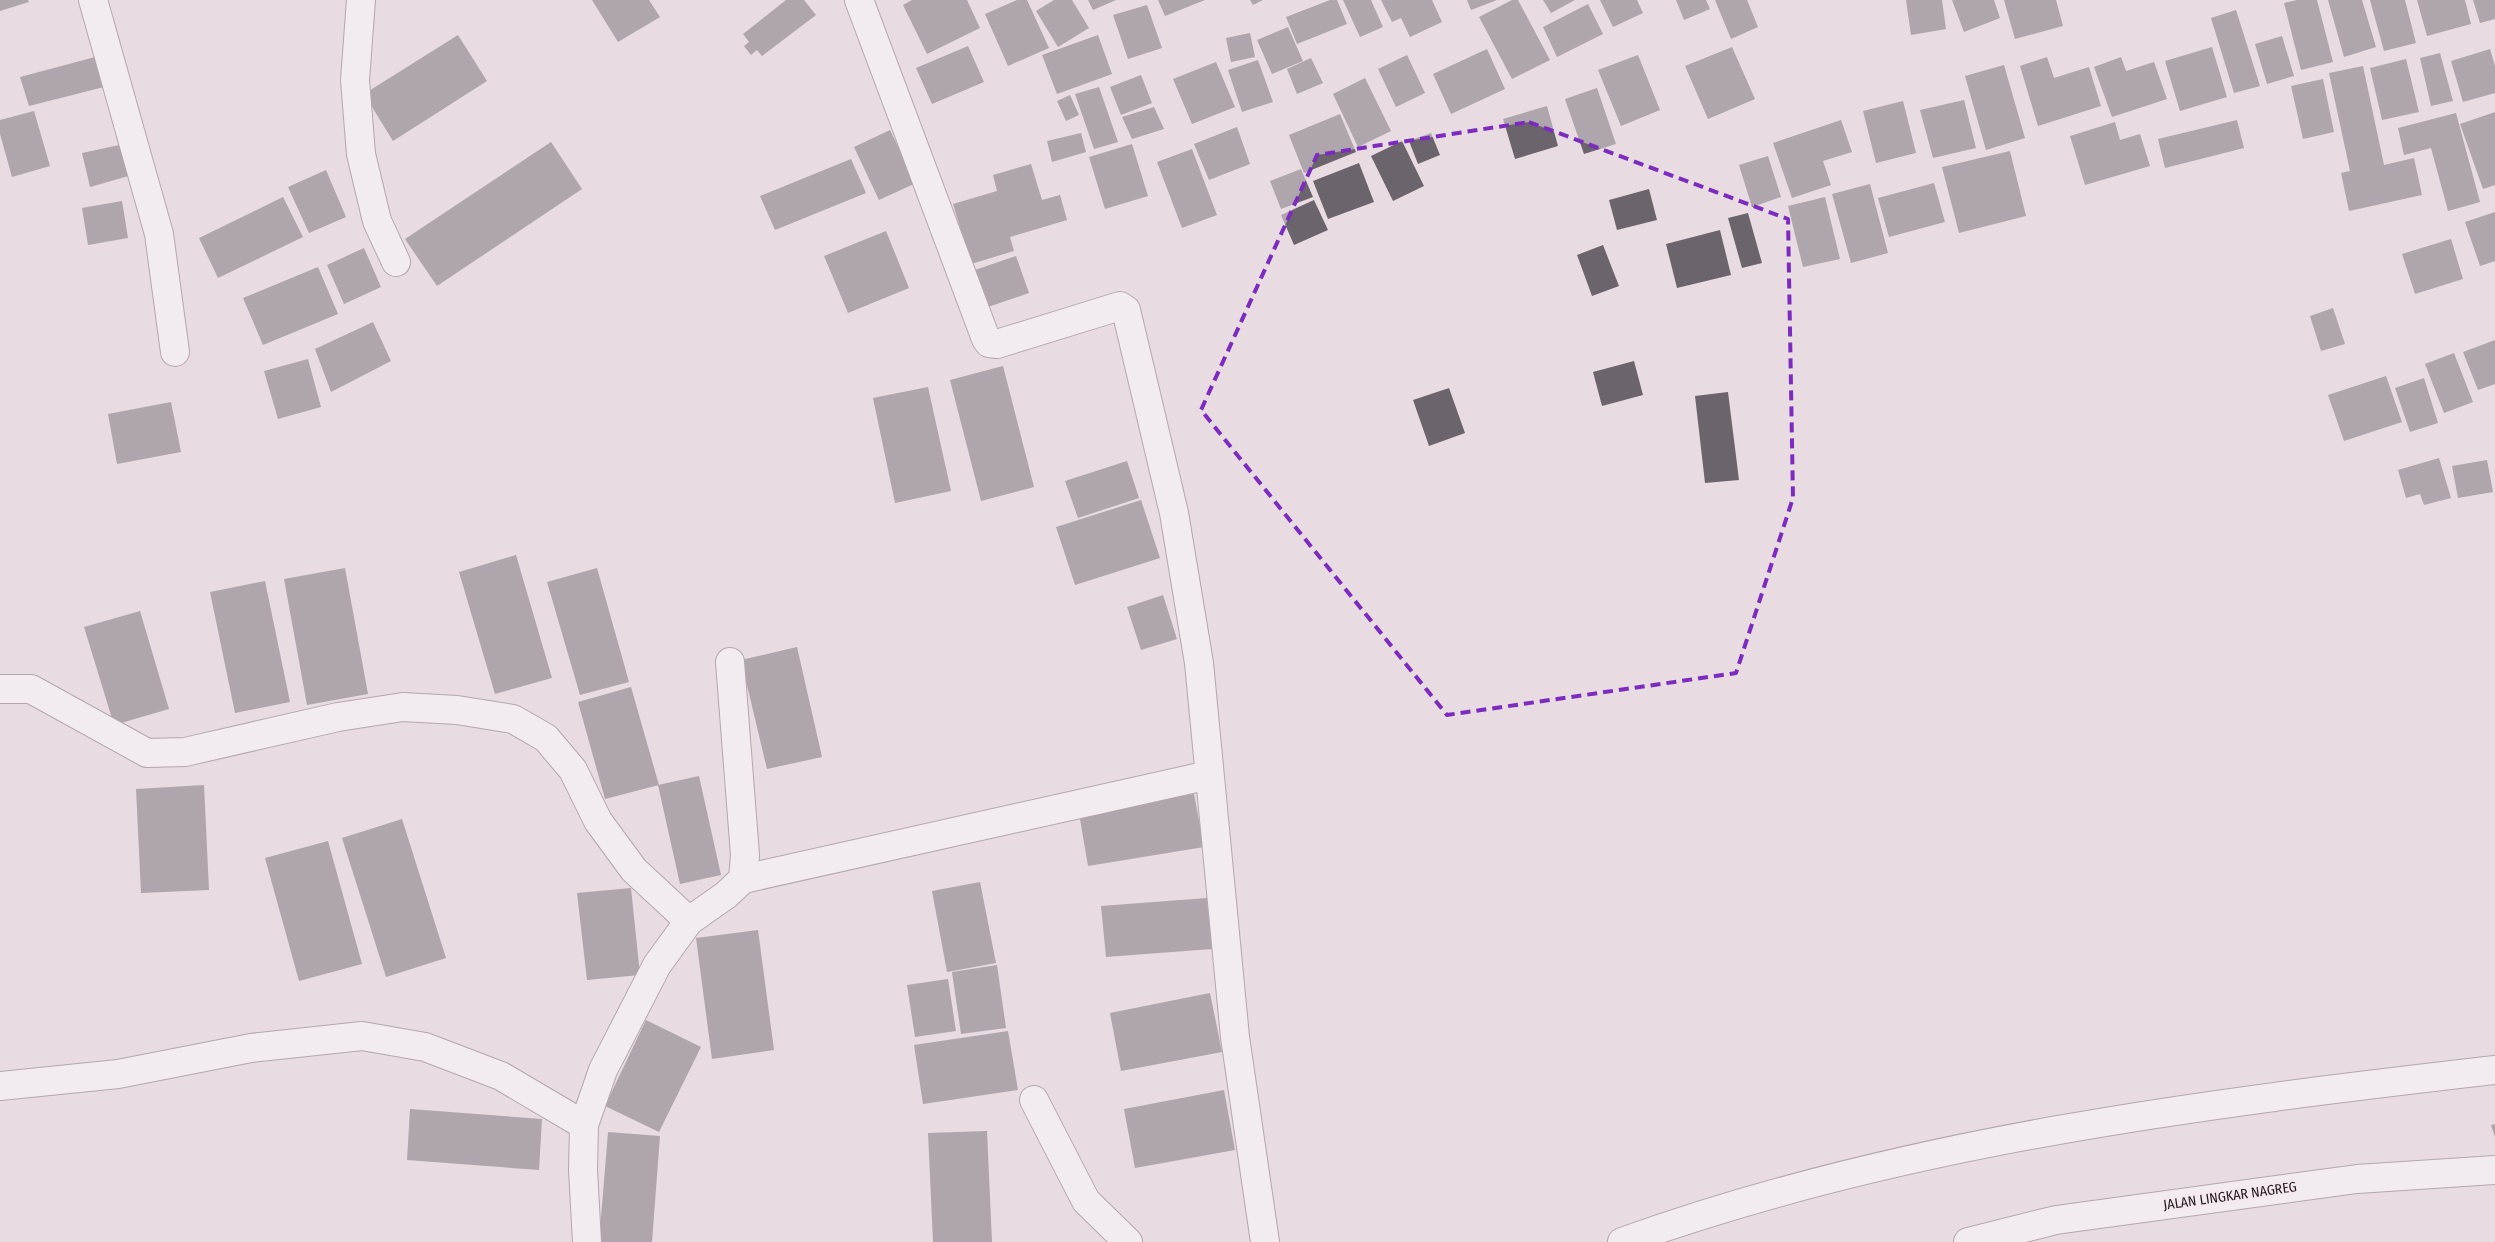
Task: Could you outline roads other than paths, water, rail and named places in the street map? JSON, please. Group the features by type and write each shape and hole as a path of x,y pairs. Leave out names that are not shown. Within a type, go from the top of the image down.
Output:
{"main road":[{"path":"93,0 160,234 175,352"},
{"path":"361,0 355,80 361,154 377,220 396,262"},
{"path":"859,0 989,343 997,344 1120,306 1126,310 1174,513 1199,663 1235,1037 1265,1242"},
{"path":"730,662 745,855 742,879"},
{"path":"0,689 31,690 147,753 185,752 338,717 403,707 457,710 513,719 546,738 573,770 598,821 634,870 688,921"},
{"path":"587,1242 583,1170 584,1125 608,1061 657,966 688,921 726,894 742,879 1209,776"},
{"path":"0,1086 118,1074 251,1048 362,1036 425,1047 501,1076 584,1125"},
{"path":"1622,1242 1683,1220 1818,1180 2002,1139 2283,1094 2495,1070"},
{"path":"1034,1100 1086,1201 1128,1242"},
{"name":"JALAN LINGKAR NAGREG","path":"1968,1242 2056,1220 2358,1179 2495,1170"}]}
